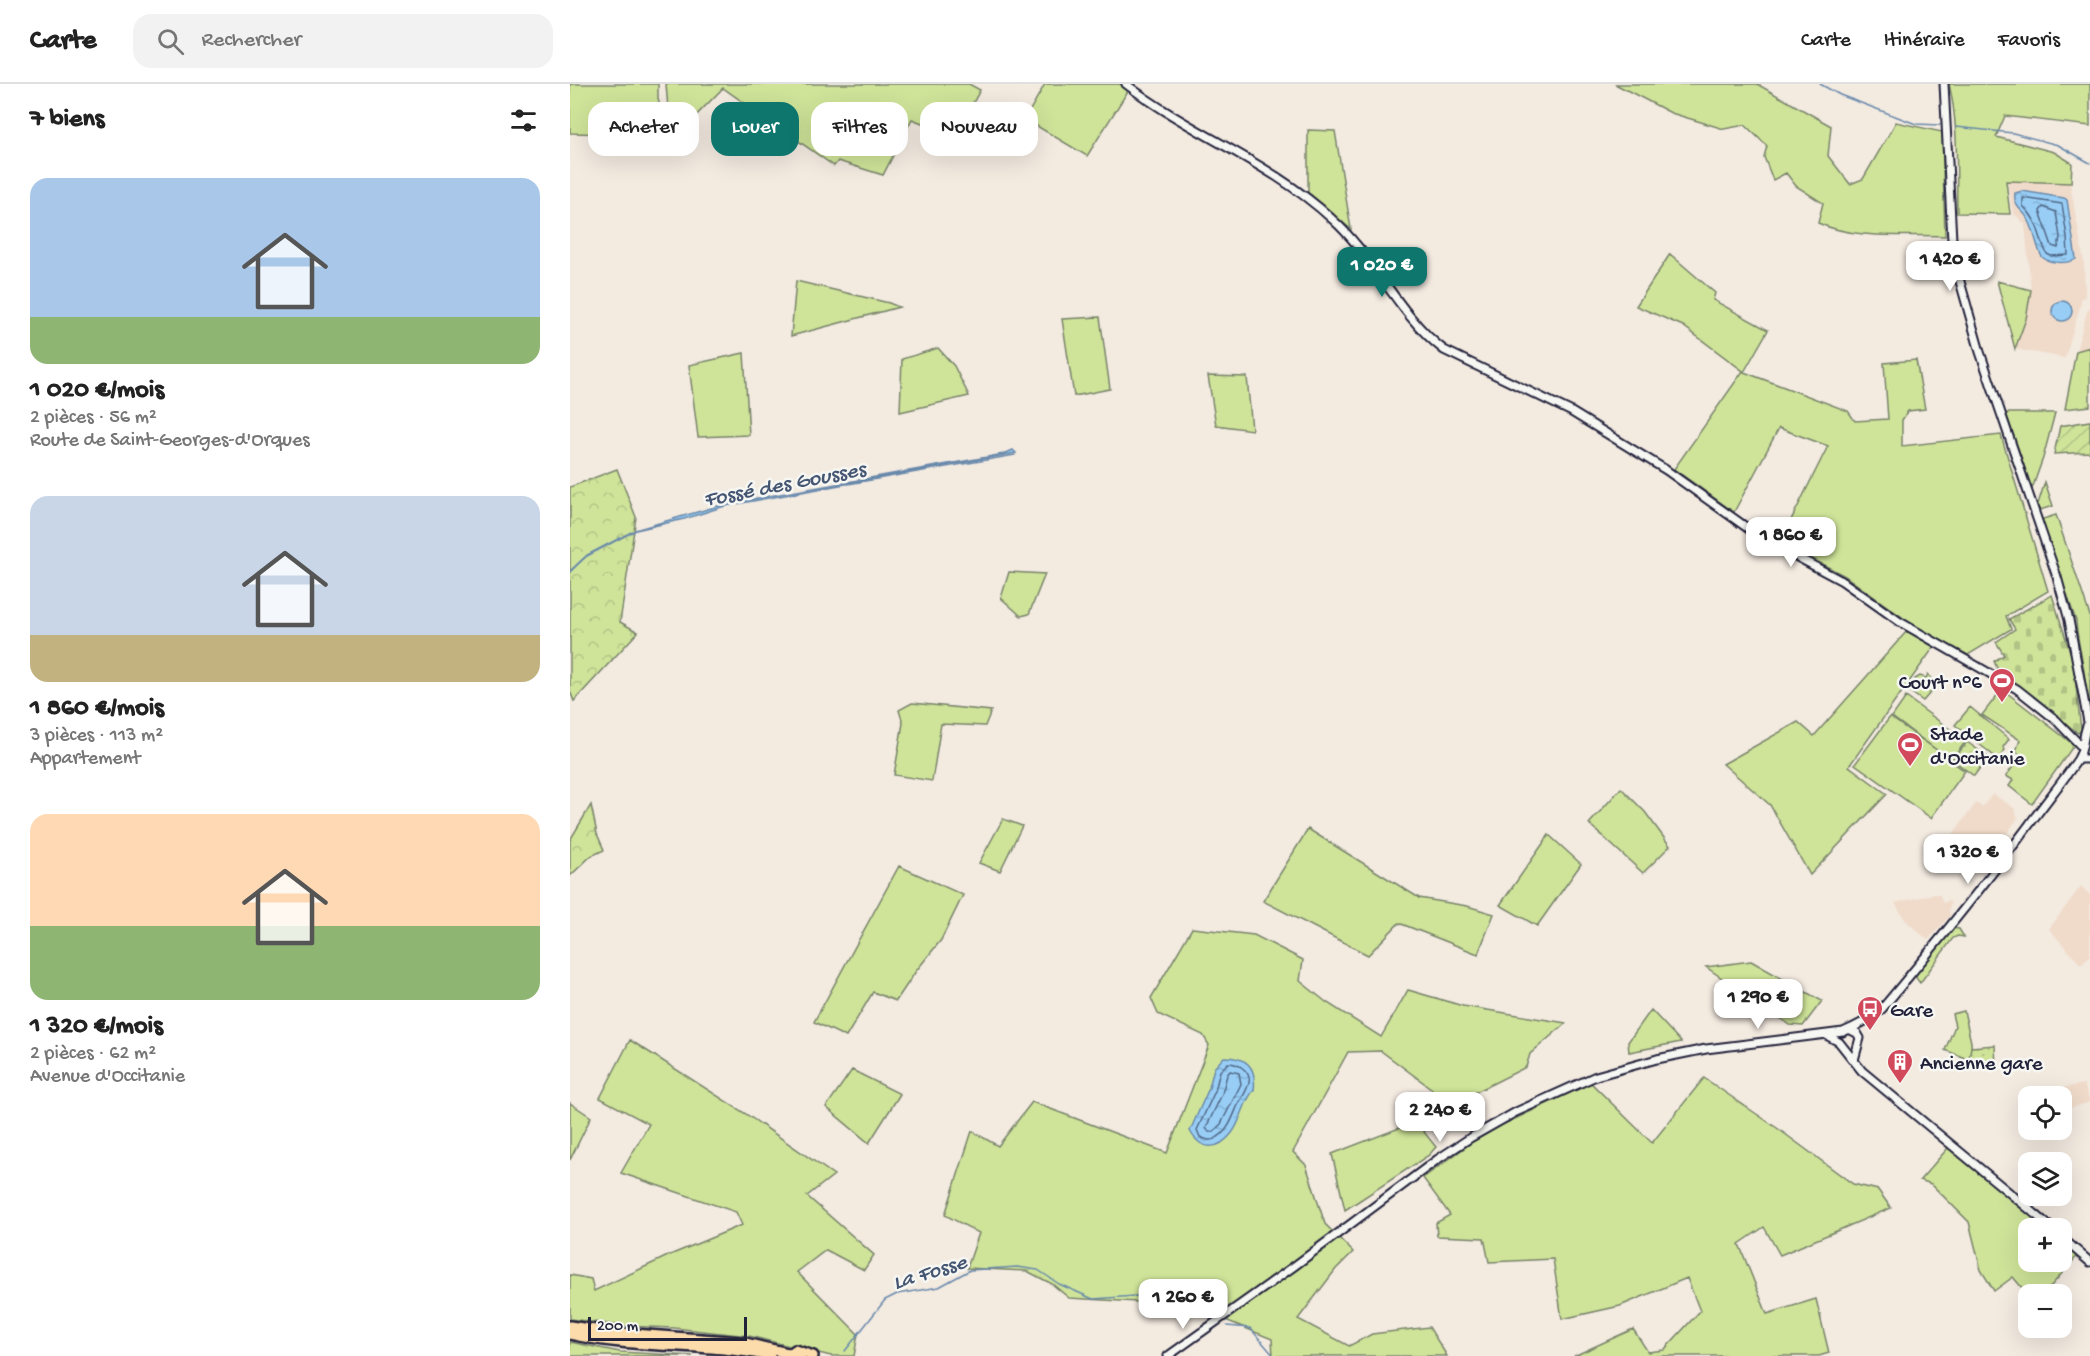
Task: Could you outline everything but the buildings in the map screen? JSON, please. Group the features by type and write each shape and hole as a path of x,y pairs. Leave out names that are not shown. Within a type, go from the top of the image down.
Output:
{"highway":[{"path":"570,1326 770,1356"},
{"path":"570,1334 607,1340 741,1342 800,1356"},
{"path":"679,1341 741,1339 784,1347 813,1356"},
{"path":"679,1341 756,1356"}],"street":[{"path":"1126,84 1314,203 1350,236 1430,340 1444,350 1570,411 1666,470 1760,537 1842,581 1900,622 2017,689 2074,737 2083,755"},
{"path":"1168,1356 1439,1159 1516,1112 1596,1076 1657,1059 1706,1049 1854,1032 1881,1010 1955,921 2083,755 2088,717 2068,620 2056,577 1980,352 1959,278 1952,240 1944,84"},
{"path":"2074,737 2085,739"},
{"path":"1839,1042 1843,1032"},
{"path":"1854,1032 1860,1041 1856,1047 1854,1060"},
{"path":"1827,1035 1839,1042 1862,1071 2040,1218"},
{"path":"1846,1050 1856,1047"},
{"path":"2072,1246 2090,1262"}],"shaded area":[{"path":"2007,181 2070,183 2084,263 2085,297 2081,298 2065,358 2015,349 2026,319 2031,290 2025,224 2013,213"},
{"path":"2090,307 2090,347 2076,351 2087,312"},
{"path":"1993,794 2014,808 2018,818 1987,861 1953,834 1976,803 1982,807"},
{"path":"2081,886 2090,895 2090,956 2081,965 2049,929"},
{"path":"1934,894 1940,895 1943,903 1948,901 1951,903 1950,916 1928,940 1906,921 1895,903"},
{"path":"2084,1084 2090,1102 2072,1108 2072,1086"}],"green space":[{"path":"570,84 658,84 659,102 588,102 588,133 570,133"},
{"path":"666,84 969,84 980,90 973,102 920,102 920,122 912,119 908,127 908,102 811,102 811,150 799,141 799,102 743,102 723,88 699,113 699,102 668,102"},
{"path":"1045,84 1120,84 1128,91 1087,156 1038,127 1038,102 1035,102"},
{"path":"1615,84 1757,84 1831,126 1828,156 1850,184 1863,179 1896,122 1942,132 1945,236 1864,234 1818,223 1823,203 1796,186 1786,173 1773,180 1764,157 1767,146 1745,125 1724,129 1671,113"},
{"path":"1949,84 2090,84 2090,126 2005,116 1996,137 2054,152 2072,163 2071,183 2006,181 2010,214 1957,213 1956,131"},
{"path":"1308,130 1335,131 1351,229 1308,194"},
{"path":"820,156 893,156 883,175 838,161 834,166"},
{"path":"1670,254 1715,293 1713,300 1768,330 1744,372 1848,411 1855,421 1888,419 1884,363 1916,360 1925,409 1908,411 1902,420 1902,446 2001,435 2048,591 2006,616 2011,629 1968,655 1916,627 1845,576 1780,542 1828,446 1779,428 1734,512 1674,469 1743,371 1683,326 1636,306"},
{"path":"796,281 889,303 899,307 791,336"},
{"path":"1997,281 2031,290 2026,319 2015,349"},
{"path":"1100,317 1110,389 1074,396 1062,319"},
{"path":"2090,347 2090,406 2065,409 2076,351"},
{"path":"938,348 954,366 969,396 900,412 902,359"},
{"path":"744,353 749,435 698,437 689,365"},
{"path":"1208,376 1247,377 1252,430 1216,425"},
{"path":"2006,413 2055,413 2032,489"},
{"path":"2090,421 2090,452 2054,454 2060,426"},
{"path":"617,469 636,517 620,622 638,632 574,701 570,691 570,487"},
{"path":"2045,482 2053,506 2040,510 2037,507"},
{"path":"2056,515 2090,616 2090,712 2086,699 2086,683 2076,621 2042,522 2043,519"},
{"path":"1009,572 1045,574 1029,614 1021,616 1001,598"},
{"path":"2052,595 2073,661 2081,730 2078,733 2022,689 2000,675 1994,661 2004,655 1996,642 2015,629 2009,619"},
{"path":"1907,631 1934,647 1849,766 1887,794 1810,875 1770,805 1723,764 1798,722 1814,736"},
{"path":"1928,674 1937,685 1923,701 1909,691 1914,686 1915,679 1920,676 1926,678"},
{"path":"2002,689 2074,745 2032,804 2009,786 2013,780 2006,776 2021,756 2016,751 2020,740 1982,715"},
{"name":"Stade d'Occitanie","path":"1906,697 1966,741 1951,761 1965,771 1931,818 1855,764 1890,717 1945,756 1892,717"},
{"path":"912,703 991,711 985,726 941,724 932,781 894,775 903,723 899,710"},
{"path":"1970,707 2009,739 1998,759 1955,725"},
{"path":"1967,742 1988,757 1974,776 1953,760"},
{"path":"1621,788 1645,812 1670,846 1643,873 1589,824"},
{"path":"591,805 597,834 604,850 591,856 570,876 570,840"},
{"path":"1003,819 1022,826 1000,871 979,863"},
{"path":"1308,829 1419,898 1467,906 1494,914 1478,954 1399,923 1368,955 1263,901"},
{"path":"1549,835 1581,864 1537,926 1500,905"},
{"path":"899,866 963,895 941,940 896,1001 873,992 846,1037 814,1022"},
{"path":"1192,928 1254,935 1303,960 1300,981 1326,1002 1381,1037 1408,990 1463,1006 1566,1023 1530,1054 1526,1067 1416,1122 1436,1147 1429,1155 1345,1210 1332,1154 1415,1122 1432,1089 1381,1051 1348,1052 1293,1152 1306,1165 1325,1224 1353,1252 1336,1269 1298,1319 1349,1346 1372,1334 1429,1327 1447,1356 1273,1356 1272,1339 1189,1305 1069,1298 1052,1284 1027,1271 967,1268 979,1233 945,1215 972,1131 998,1146 1032,1102 1167,1153 1209,1045 1203,1035 1158,1014 1151,998"},
{"path":"1952,928 1959,929 1964,937 1953,938 1920,983 1914,975"},
{"path":"1751,961 1822,1001 1803,1026 1790,1025 1706,967"},
{"path":"1651,1010 1681,1042 1629,1052 1628,1042"},
{"path":"1964,1011 1971,1042 1972,1061 1945,1050 1955,1026 1952,1014"},
{"path":"630,1040 746,1114 834,1175 807,1196 874,1255 864,1270 826,1250 797,1272 858,1334 854,1356 831,1356 749,1336 674,1328 623,1326 570,1319 570,1275 591,1279 594,1291 670,1255 742,1225 736,1212 621,1173 649,1124 600,1098"},
{"path":"1995,1045 1996,1069 1969,1058 1971,1047"},
{"path":"852,1070 900,1094 869,1143 826,1107"},
{"path":"1704,1078 1853,1184 1878,1190 1891,1208 1780,1255 1764,1227 1739,1244 1767,1314 1816,1299 1829,1353 1819,1356 1574,1356 1633,1329 1648,1352 1664,1350 1700,1311 1687,1278 1620,1306 1562,1319 1553,1259 1489,1262 1484,1238 1437,1236 1436,1223 1450,1215 1423,1178 1474,1141 1502,1125 1591,1083 1652,1143"},
{"path":"570,1103 591,1117 570,1160"},
{"path":"1948,1148 2035,1218 2018,1218 2018,1272 2063,1272 2053,1284 2019,1284 2013,1277 1994,1291 1981,1270 1969,1222 1931,1184 1920,1180"},
{"path":"2072,1250 2078,1255 2072,1262"},
{"path":"570,1342 620,1352 693,1356 570,1356"}],"water":[{"path":"2022,191 2067,200 2076,259 2060,263 2042,257 2029,221 2017,206 2015,193"},
{"path":"2062,301 2069,304 2072,311 2069,318 2062,321 2055,318 2052,311 2055,304"},
{"path":"1013,450 1016,453 725,506 684,519 636,530 587,556 570,571 587,555 635,530 725,504 1004,454"},
{"path":"1224,1057 1232,1057 1248,1064 1254,1075 1254,1090 1227,1139 1215,1146 1204,1145 1194,1138 1190,1131 1209,1088 1214,1068"}],"waterway":[{"path":"1820,84 1840,95 1916,124 1940,125"},
{"path":"1956,127 2013,133 2058,145 2090,163"},
{"name":"Fossé des Gousses","path":"848,484 1015,455"},
{"name":"Fossé des Gousses","path":"570,572 583,559"},
{"name":"La Fosse","path":"845,1351 885,1300 897,1294 939,1287 970,1270 1017,1267 1038,1270 1059,1284 1093,1299 1135,1296 1170,1298 1195,1304 1217,1315"},
{"name":"La Fosse","path":"1227,1326 1250,1328 1274,1356"}],"place":[{"name":"Court n°6","path":"2002,704"},
{"name":"Stade d'Occitanie","path":"1910,768"},
{"name":"Gare","path":"1870,1032"},
{"name":"Ancienne gare","path":"1900,1085"}]}
